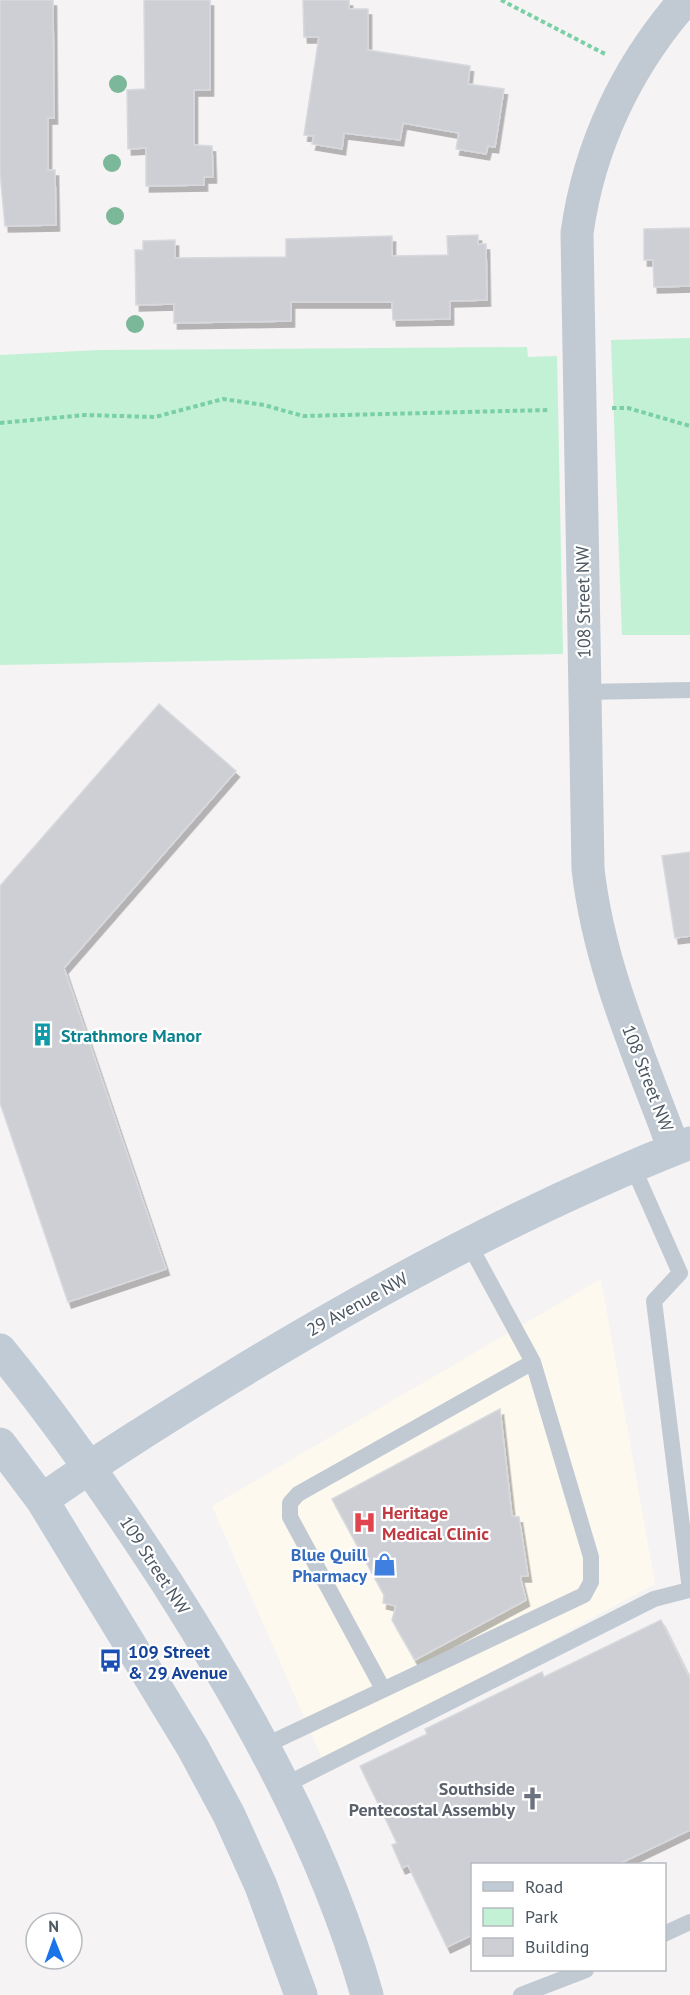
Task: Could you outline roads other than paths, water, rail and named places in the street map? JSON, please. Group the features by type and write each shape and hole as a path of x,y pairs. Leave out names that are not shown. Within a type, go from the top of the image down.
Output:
{"street":[{"name":"108 Street NW","path":"682,1146 617,996 591,900 588,868 577,233 581,201 597,146 639,62 685,0"},
{"name":"29 Avenue NW","path":"42,1500 90,1466 324,1321 470,1244 682,1146"},
{"name":"109 Street NW","path":"0,1350 90,1466 234,1692 262,1747 285,1785 344,1923 368,1995"},
{"path":"0,1444 42,1500 164,1699 229,1815 261,1886 301,1995"}],"lane":[{"path":"585,692 690,690"},
{"path":"285,1785 654,1599 690,1590 654,1301 685,1274 633,1167"},
{"path":"262,1747 584,1595 591,1582 591,1557 533,1362 470,1244"},
{"path":"383,1689 290,1517 290,1503 298,1494 533,1362"},
{"path":"666,1933 690,1922"},
{"path":"521,1995 583,1971"}],"place":[{"name":"Strathmore Manor","path":"43,1035"},
{"name":"Heritage Medical Clinic","path":"364,1522"},
{"name":"Blue Quill Pharmacy","path":"385,1564"},
{"name":"109 Street & 29 Avenue","path":"110,1661"},
{"name":"Southside Pentecostal Assembly","path":"533,1798"}]}
